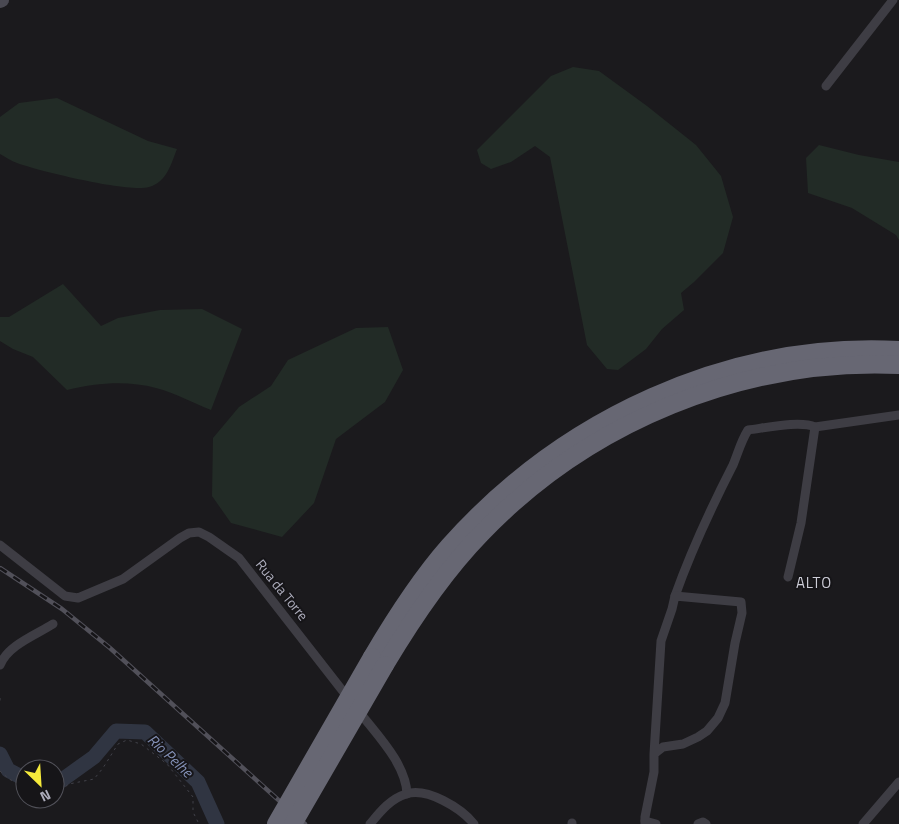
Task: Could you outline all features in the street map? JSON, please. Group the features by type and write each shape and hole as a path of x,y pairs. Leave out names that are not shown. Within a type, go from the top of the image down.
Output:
{"highway":[{"path":"293,824 378,661 397,616 427,573 473,521 524,474 559,448 595,425 641,401 673,388 739,367 781,358 858,349 899,350"},
{"path":"276,824 378,661 435,588 481,534 520,497 548,475 609,435 639,419 686,399 751,379 819,367 855,364 899,365"}],"street":[{"path":"826,86 893,0"},
{"path":"656,824 645,823 654,772 661,641 688,558 735,460 741,441 748,430 787,425 810,425 815,427 899,415"},
{"path":"788,577 801,523 815,427"},
{"name":"Rua da Torre","path":"0,545 65,596 78,598 123,579 189,533 200,532 210,537 239,558 314,652 398,763 406,784 407,794"},
{"path":"654,754 663,747 683,744 698,737 708,731 718,718 725,703 742,612 742,602 675,596"},
{"path":"0,665 2,659 14,648 53,624"},
{"path":"863,824 899,782"},
{"path":"370,824 393,801 407,794 440,798 462,811 474,824"},
{"path":"698,824 703,822 706,824"}],"path":[{"path":"0,698 0,704"},
{"path":"65,786 68,784 94,779 118,744 127,740 141,744 167,764 193,797 193,812 199,824"},
{"path":"0,771 15,782"}],"shaded area":[{"path":"573,67 599,71 696,145 721,176 733,217 723,253 681,293 684,310 662,329 646,349 618,370 607,369 587,345 550,157 535,146 511,162 491,169 481,163 477,150 551,76"},
{"path":"57,98 148,141 177,149 164,177 155,185 149,187 123,187 28,167 0,154 0,117 19,103"},
{"path":"819,145 899,162 899,240 896,235 852,208 808,193 806,158"},
{"path":"63,284 101,326 118,318 160,310 202,309 242,329 211,410 163,390 134,384 100,384 67,390 33,357 13,349 0,341 0,317 9,317"},
{"path":"388,327 403,370 385,402 336,439 314,503 282,537 231,523 212,496 213,438 239,407 271,386 288,360 356,328"}],"waterway":[{"name":"Rio Pelhe","path":"65,778 94,757 116,731 145,732 198,782 217,824"},
{"name":"Rio Pelhe","path":"0,754 8,770 15,774"}],"railway":[{"path":"0,568 62,609 110,648 305,824"}],"district":[{"name":"ALTO","path":"814,583"}]}
